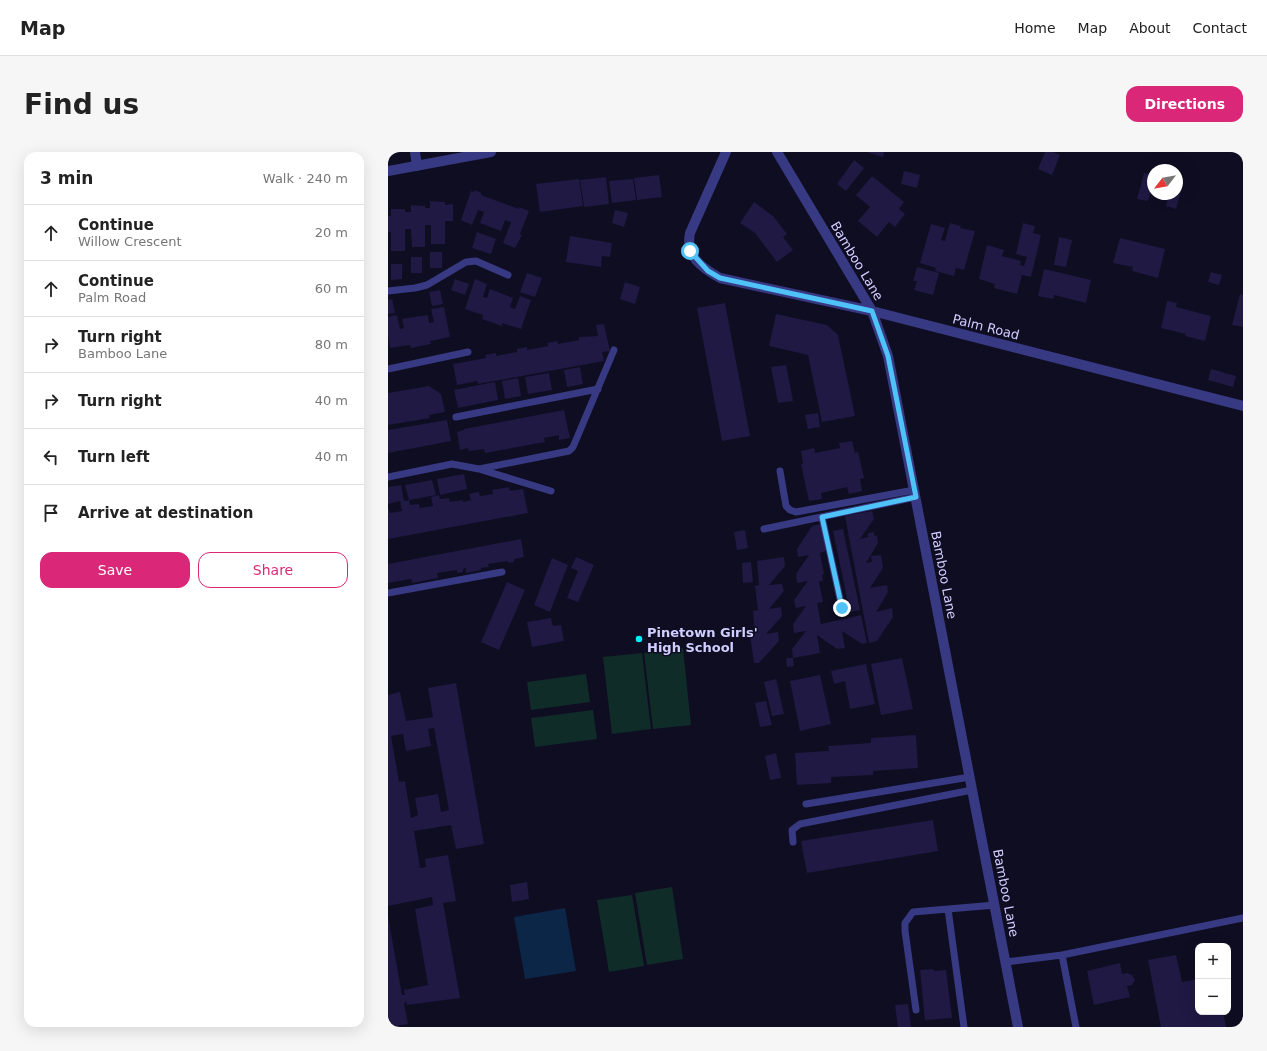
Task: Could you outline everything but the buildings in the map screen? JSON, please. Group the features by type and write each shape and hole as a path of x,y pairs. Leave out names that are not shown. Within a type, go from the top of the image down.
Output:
{"street":[{"path":"415,152 417,166"},
{"path":"388,171 492,152"},
{"name":"Palm Road","path":"726,152 690,233 688,242 690,251 696,260 708,271 720,278 872,311 1243,406"},
{"name":"Bamboo Lane","path":"777,152 872,311 888,356 1018,1027"}],"lane":[{"path":"388,291 427,285 460,265 476,261 508,275"},
{"path":"479,469 569,452 573,447 614,350"},
{"path":"388,369 468,352"},
{"path":"456,417 598,389"},
{"path":"388,477 452,464 479,469 551,491"},
{"path":"780,471 786,506 790,510 796,512 915,494"},
{"path":"764,529 822,517 915,494"},
{"path":"822,517 842,608"},
{"path":"388,593 502,572"},
{"path":"806,804 970,777"},
{"path":"793,842 792,830 800,824 972,790"},
{"path":"916,1010 905,923 913,912 995,906"},
{"path":"948,909 964,1027"},
{"path":"1006,962 1062,955 1243,918"},
{"path":"1062,955 1076,1027"}],"green space":[{"path":"683,648 691,725 653,729 644,653"},
{"path":"642,653 651,729 612,734 603,657"},
{"path":"586,674 590,702 531,710 527,682"},
{"path":"593,710 597,739 535,747 531,718"},
{"path":"672,887 683,959 647,965 635,893"},
{"path":"632,895 644,966 609,972 597,900"}],"water":[{"path":"565,908 576,971 525,979 514,917"}],"place":[{"name":"Pinetown Girls' High School","path":"639,639"}],"route":[{"path":"690,251 696,260 708,271 720,278 872,311 888,356 902,436 916,497 822,517 842,608"}]}
